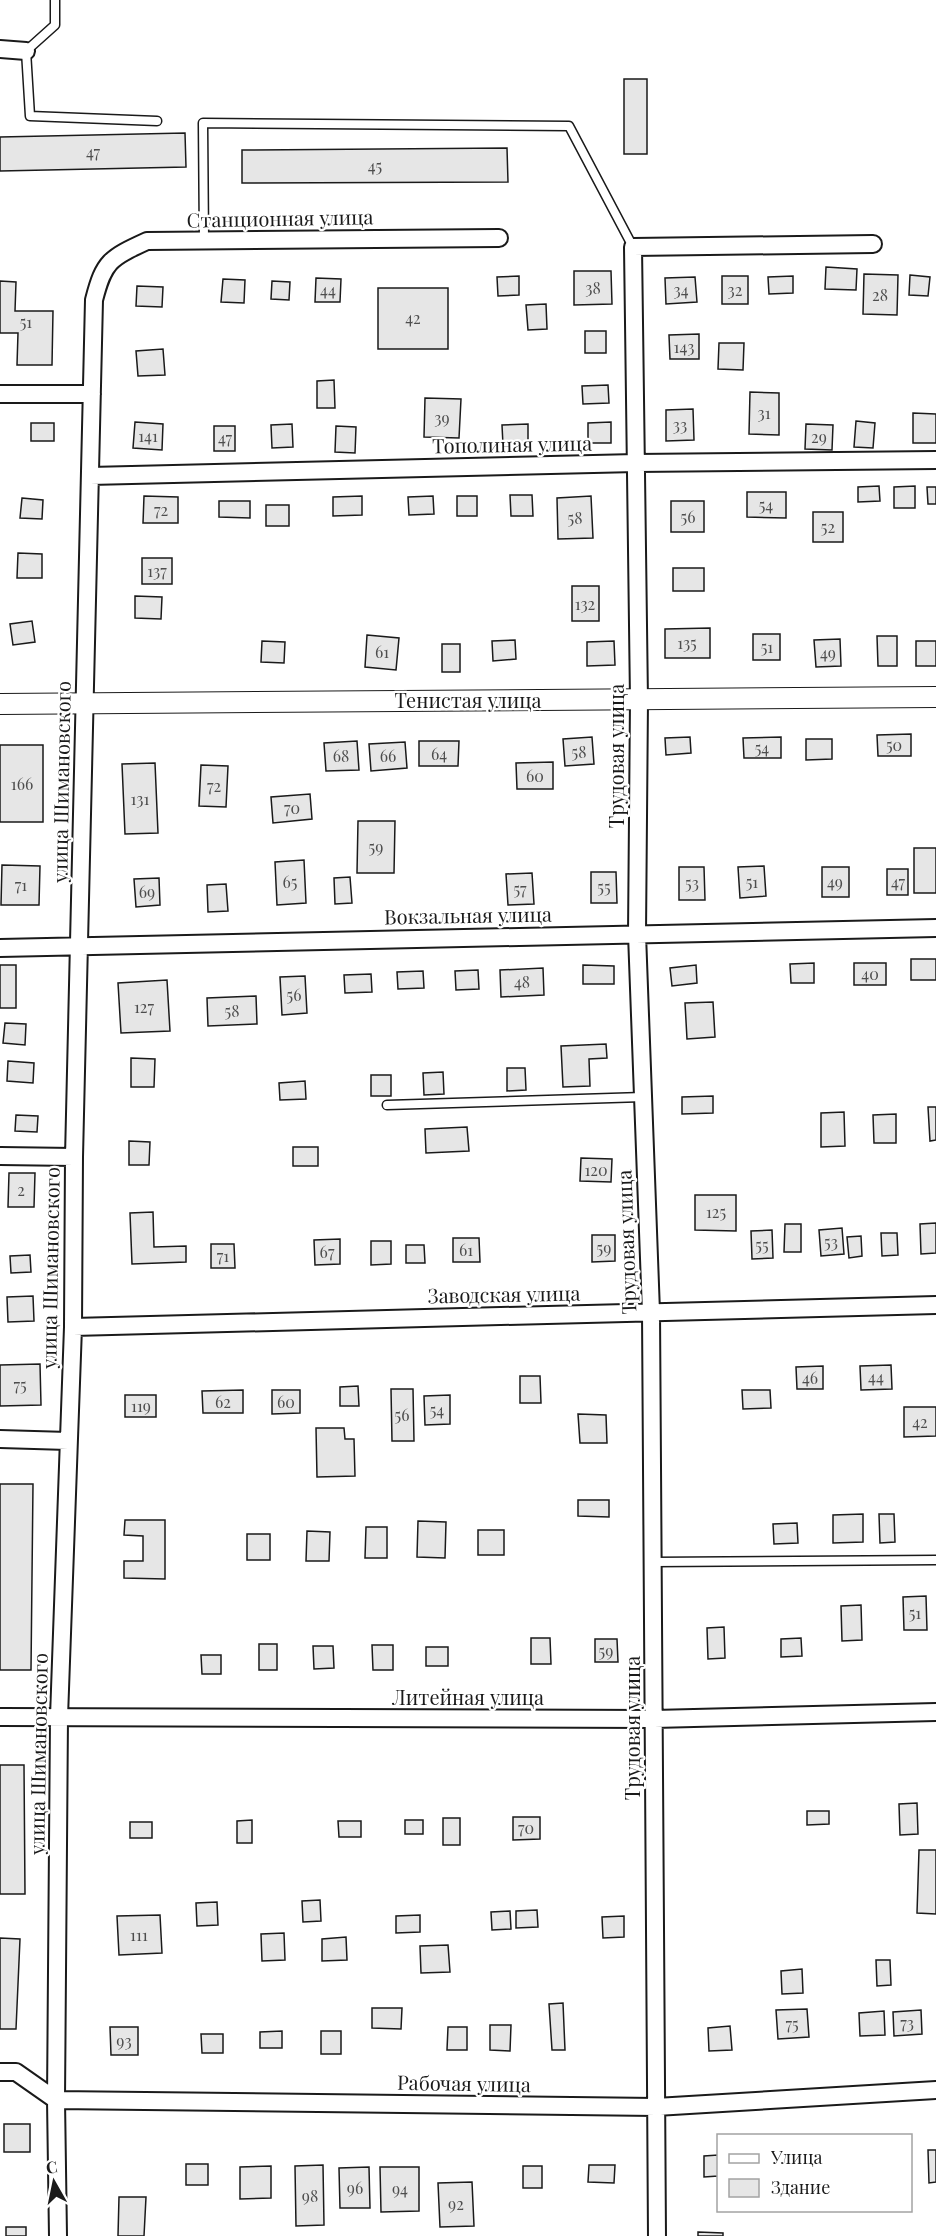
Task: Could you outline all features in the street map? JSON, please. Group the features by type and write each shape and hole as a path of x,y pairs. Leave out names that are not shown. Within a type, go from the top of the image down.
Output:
{"street":[{"path":"0,49 26,51"},
{"name":"Станционная улица","path":"94,300 101,273 119,254 147,241 499,238"},
{"path":"633,247 873,244"},
{"name":"Трудовая улица","path":"633,247 639,700 637,934 651,1312 657,2236"},
{"name":"улица Шимановского","path":"58,2236 56,2100 59,1717 73,1328 74,1157 94,300"},
{"path":"0,394 92,394"},
{"name":"Тополиная улица","path":"90,476 636,463 936,459"},
{"name":"Тенистая улица","path":"0,704 936,697"},
{"name":"Вокзальная улица","path":"0,948 936,928"},
{"path":"0,1156 74,1157"},
{"name":"Заводская улица","path":"73,1328 936,1305"},
{"path":"0,1439 68,1441"},
{"name":"Литейная улица","path":"0,1717 654,1719 936,1713"},
{"path":"0,2072 16,2072 56,2100"},
{"name":"Рабочая улица","path":"56,2100 656,2107 936,2090"}],"lane":[{"path":"55,0 55,25 26,51 30,116 157,121"},
{"path":"204,241 203,123 568,126 633,247"},
{"path":"387,1105 643,1097"},
{"path":"653,1562 936,1560"}],"building":[{"path":"624,79 647,79 647,154 624,154"},
{"path":"185,133 186,167 0,171 0,137"},
{"path":"507,148 508,182 242,183 242,150"},
{"path":"826,267 857,269 856,290 825,289"},
{"path":"574,271 611,271 612,304 574,305"},
{"path":"864,274 898,275 897,315 863,314"},
{"path":"910,275 930,277 928,296 909,295"},
{"path":"519,276 519,295 498,296 497,277"},
{"path":"722,276 748,276 748,304 722,304"},
{"path":"793,276 793,293 769,294 768,277"},
{"path":"695,277 697,302 666,304 665,278"},
{"path":"316,278 341,279 340,302 315,302"},
{"path":"223,279 245,280 244,303 221,302"},
{"path":"0,281 16,282 15,311 53,311 52,365 17,365 18,333 0,333"},
{"path":"272,281 290,282 289,300 271,299"},
{"path":"137,286 163,287 162,307 136,306"},
{"path":"378,288 448,288 448,349 378,349"},
{"path":"546,304 547,329 528,330 526,305"},
{"path":"585,331 606,331 606,353 585,353"},
{"path":"699,334 699,359 670,359 669,335"},
{"path":"719,343 744,343 743,370 718,369"},
{"path":"163,349 165,375 138,376 136,351"},
{"path":"334,380 335,408 317,408 317,381"},
{"path":"608,385 609,403 583,404 582,386"},
{"path":"750,392 779,393 779,435 749,434"},
{"path":"425,398 461,399 459,438 424,437"},
{"path":"693,409 694,440 666,441 666,410"},
{"path":"913,413 936,414 936,443 913,443"},
{"path":"856,421 875,423 873,448 854,447"},
{"path":"135,422 163,424 162,450 133,448"},
{"path":"611,422 611,443 588,443 588,423"},
{"path":"31,423 54,423 54,441 31,441"},
{"path":"292,424 293,447 272,448 271,425"},
{"path":"528,424 528,444 503,445 502,425"},
{"path":"806,424 833,425 832,450 805,449"},
{"path":"214,426 235,426 235,451 214,451"},
{"path":"336,426 356,427 355,453 335,452"},
{"path":"879,486 880,501 858,502 858,487"},
{"path":"915,486 915,508 894,508 894,487"},
{"path":"927,487 936,487 936,504 928,504"},
{"path":"747,492 786,492 786,518 747,517"},
{"path":"510,495 532,495 533,516 511,516"},
{"path":"144,496 178,497 178,523 143,523"},
{"path":"362,496 362,515 333,516 333,497"},
{"path":"433,496 434,514 409,515 408,497"},
{"path":"457,496 477,496 477,516 457,516"},
{"path":"591,496 593,538 558,539 557,498"},
{"path":"22,498 43,500 42,519 20,518"},
{"path":"219,501 250,501 250,518 219,517"},
{"path":"671,501 704,501 704,532 671,532"},
{"path":"266,505 289,505 289,526 266,526"},
{"path":"813,512 843,512 843,542 813,542"},
{"path":"18,553 42,554 42,578 17,578"},
{"path":"142,558 172,558 172,584 142,584"},
{"path":"673,568 704,568 704,591 673,591"},
{"path":"572,586 599,586 599,621 572,621"},
{"path":"135,596 162,597 161,619 135,618"},
{"path":"32,621 35,642 13,645 10,624"},
{"path":"710,628 710,658 665,658 665,629"},
{"path":"753,634 780,634 780,660 753,660"},
{"path":"367,635 399,638 396,670 365,667"},
{"path":"877,636 897,636 897,666 878,666"},
{"path":"840,639 841,666 816,667 814,640"},
{"path":"515,640 516,659 493,661 492,641"},
{"path":"262,641 285,642 284,663 261,662"},
{"path":"614,641 615,665 587,666 587,642"},
{"path":"916,641 936,641 936,666 916,666"},
{"path":"442,644 460,644 460,672 442,672"},
{"path":"911,734 911,756 878,756 877,735"},
{"path":"592,737 594,764 565,766 563,739"},
{"path":"690,737 691,753 666,755 665,738"},
{"path":"781,737 781,758 744,758 743,738"},
{"path":"806,739 832,739 832,759 806,760"},
{"path":"357,741 359,770 326,771 324,743"},
{"path":"419,741 459,741 458,766 419,766"},
{"path":"405,742 407,768 371,771 369,744"},
{"path":"0,745 43,745 43,822 0,822"},
{"path":"553,762 553,789 517,789 516,763"},
{"path":"155,763 158,833 125,834 122,764"},
{"path":"201,765 228,766 226,807 199,806"},
{"path":"310,794 312,819 273,823 271,797"},
{"path":"358,821 395,821 394,873 357,873"},
{"path":"914,848 936,848 936,893 914,893"},
{"path":"304,860 306,903 277,905 275,862"},
{"path":"2,865 40,866 39,905 1,905"},
{"path":"764,866 766,896 740,898 738,867"},
{"path":"679,867 704,867 705,900 679,900"},
{"path":"822,867 849,867 849,897 822,897"},
{"path":"887,869 908,869 908,895 887,895"},
{"path":"591,872 616,872 617,903 591,903"},
{"path":"532,873 534,904 508,905 506,874"},
{"path":"350,877 352,903 335,904 334,878"},
{"path":"159,878 160,905 136,907 134,879"},
{"path":"226,884 228,911 208,912 207,885"},
{"path":"911,959 936,959 936,980 911,980"},
{"path":"814,963 814,983 791,983 790,964"},
{"path":"854,963 886,963 886,985 854,985"},
{"path":"0,965 16,965 16,1008 0,1008"},
{"path":"583,965 614,966 614,984 583,984"},
{"path":"696,965 697,983 672,986 670,968"},
{"path":"543,968 544,995 501,997 500,970"},
{"path":"478,970 479,989 456,990 455,971"},
{"path":"423,971 424,988 398,989 397,972"},
{"path":"371,974 372,992 345,993 344,975"},
{"path":"305,976 307,1013 282,1015 280,977"},
{"path":"167,980 170,1031 121,1033 118,983"},
{"path":"256,996 257,1024 208,1026 207,998"},
{"path":"713,1002 715,1037 687,1039 685,1003"},
{"path":"5,1023 26,1024 25,1045 3,1043"},
{"path":"606,1044 607,1058 589,1059 590,1086 563,1087 561,1046"},
{"path":"131,1058 155,1059 154,1087 131,1087"},
{"path":"8,1061 34,1063 33,1083 7,1081"},
{"path":"507,1068 525,1068 526,1090 507,1091"},
{"path":"443,1072 444,1094 424,1095 423,1073"},
{"path":"371,1075 391,1075 391,1096 371,1096"},
{"path":"305,1081 306,1099 280,1100 279,1083"},
{"path":"713,1096 713,1113 682,1114 682,1097"},
{"path":"928,1107 936,1107 936,1140 930,1141"},
{"path":"844,1112 845,1146 821,1147 821,1113"},
{"path":"896,1114 896,1143 874,1143 873,1115"},
{"path":"16,1115 38,1116 37,1132 15,1131"},
{"path":"467,1127 469,1151 426,1153 425,1129"},
{"path":"129,1141 150,1142 149,1165 129,1165"},
{"path":"293,1147 318,1147 318,1166 293,1166"},
{"path":"581,1158 612,1159 611,1182 580,1181"},
{"path":"9,1173 35,1173 34,1207 8,1207"},
{"path":"695,1195 736,1195 736,1231 695,1230"},
{"path":"153,1212 154,1247 186,1246 186,1262 132,1264 130,1213"},
{"path":"936,1223 936,1253 921,1254 920,1224"},
{"path":"785,1224 801,1224 801,1252 784,1252"},
{"path":"842,1228 844,1254 821,1256 819,1230"},
{"path":"772,1230 773,1258 752,1259 751,1231"},
{"path":"881,1233 897,1233 898,1255 882,1256"},
{"path":"592,1235 615,1235 615,1261 592,1262"},
{"path":"861,1236 862,1256 849,1258 847,1237"},
{"path":"453,1238 479,1238 480,1262 453,1262"},
{"path":"340,1239 340,1264 315,1265 314,1240"},
{"path":"371,1241 391,1241 391,1264 371,1265"},
{"path":"211,1244 234,1244 235,1268 211,1268"},
{"path":"406,1245 424,1245 425,1263 406,1263"},
{"path":"30,1255 31,1272 11,1273 10,1256"},
{"path":"33,1296 34,1321 8,1322 7,1297"},
{"path":"40,1364 41,1405 0,1406 0,1365"},
{"path":"891,1365 892,1389 861,1390 860,1366"},
{"path":"823,1366 823,1389 797,1389 796,1367"},
{"path":"520,1376 540,1376 541,1403 520,1403"},
{"path":"358,1386 359,1406 340,1406 340,1387"},
{"path":"391,1389 413,1389 414,1441 392,1441"},
{"path":"243,1390 243,1413 203,1413 202,1391"},
{"path":"272,1390 300,1390 300,1413 272,1414"},
{"path":"742,1390 770,1390 771,1408 743,1409"},
{"path":"125,1395 156,1395 156,1417 125,1417"},
{"path":"450,1395 450,1424 425,1425 424,1396"},
{"path":"904,1407 936,1407 936,1436 904,1437"},
{"path":"578,1414 606,1415 607,1443 580,1443"},
{"path":"316,1428 344,1428 345,1439 354,1439 355,1476 317,1477"},
{"path":"0,1484 33,1484 31,1670 0,1670"},
{"path":"578,1500 609,1500 609,1517 578,1516"},
{"path":"863,1514 863,1542 833,1543 833,1515"},
{"path":"879,1514 894,1514 895,1542 880,1543"},
{"path":"125,1520 165,1520 165,1579 124,1578 124,1561 143,1561 143,1536 124,1535"},
{"path":"418,1521 446,1522 445,1558 417,1557"},
{"path":"797,1523 798,1543 774,1544 773,1524"},
{"path":"366,1527 387,1527 387,1558 365,1558"},
{"path":"478,1530 504,1530 504,1555 478,1555"},
{"path":"307,1531 330,1532 329,1561 306,1561"},
{"path":"247,1534 270,1534 270,1560 247,1560"},
{"path":"926,1596 927,1630 904,1630 903,1597"},
{"path":"861,1605 862,1640 842,1641 841,1606"},
{"path":"724,1627 725,1658 708,1659 707,1628"},
{"path":"531,1638 550,1638 551,1664 531,1664"},
{"path":"801,1638 802,1656 781,1657 781,1639"},
{"path":"595,1639 617,1639 618,1662 595,1662"},
{"path":"259,1644 277,1644 277,1670 259,1670"},
{"path":"372,1645 393,1645 393,1670 373,1670"},
{"path":"313,1646 333,1646 334,1668 314,1669"},
{"path":"426,1647 448,1647 448,1666 426,1666"},
{"path":"201,1655 221,1655 221,1674 202,1674"},
{"path":"0,1765 24,1765 25,1894 0,1894"},
{"path":"917,1803 918,1834 900,1835 899,1804"},
{"path":"807,1811 829,1811 829,1824 807,1825"},
{"path":"513,1817 540,1817 540,1839 513,1840"},
{"path":"443,1818 460,1818 460,1845 443,1845"},
{"path":"252,1820 252,1843 237,1843 237,1821"},
{"path":"405,1820 423,1820 423,1834 405,1834"},
{"path":"338,1821 361,1821 361,1837 339,1837"},
{"path":"130,1822 152,1822 152,1838 130,1838"},
{"path":"919,1850 936,1850 936,1914 917,1913"},
{"path":"320,1900 321,1921 303,1922 302,1901"},
{"path":"217,1902 218,1925 197,1926 196,1903"},
{"path":"537,1910 538,1927 516,1928 516,1911"},
{"path":"510,1911 511,1929 492,1930 491,1912"},
{"path":"160,1915 162,1953 119,1955 117,1916"},
{"path":"420,1915 420,1932 396,1933 396,1916"},
{"path":"624,1916 624,1937 603,1938 602,1917"},
{"path":"284,1933 285,1960 262,1961 261,1934"},
{"path":"346,1937 347,1960 322,1961 322,1939"},
{"path":"0,1938 20,1939 16,2029 0,2029"},
{"path":"448,1945 450,1972 421,1973 420,1946"},
{"path":"876,1960 890,1960 891,1985 877,1986"},
{"path":"802,1969 803,1993 782,1994 781,1971"},
{"path":"563,2003 565,2050 552,2050 549,2004"},
{"path":"372,2008 402,2008 401,2029 372,2028"},
{"path":"807,2009 809,2037 778,2039 776,2010"},
{"path":"921,2010 922,2034 894,2036 893,2012"},
{"path":"884,2011 885,2035 860,2036 859,2013"},
{"path":"490,2025 511,2025 510,2051 490,2050"},
{"path":"730,2026 732,2050 709,2051 708,2028"},
{"path":"110,2027 138,2027 138,2055 111,2055"},
{"path":"448,2027 467,2027 467,2050 447,2050"},
{"path":"282,2031 282,2048 260,2048 260,2032"},
{"path":"321,2031 341,2031 341,2054 321,2054"},
{"path":"201,2034 223,2034 223,2053 202,2053"},
{"path":"4,2124 30,2124 30,2152 4,2152"},
{"path":"928,2150 936,2150 936,2182 929,2183"},
{"path":"717,2155 717,2176 704,2177 704,2156"},
{"path":"186,2164 208,2164 208,2185 186,2185"},
{"path":"323,2165 324,2225 296,2226 295,2166"},
{"path":"589,2165 615,2165 614,2183 588,2182"},
{"path":"271,2166 271,2198 240,2199 240,2167"},
{"path":"523,2166 542,2166 542,2188 523,2188"},
{"path":"369,2167 370,2208 340,2208 339,2168"},
{"path":"380,2167 419,2167 419,2211 381,2212"},
{"path":"472,2182 474,2226 440,2227 438,2183"},
{"path":"119,2197 146,2197 144,2236 118,2236"},
{"path":"6,2227 26,2227 26,2236 6,2236"},
{"path":"698,2232 723,2233 723,2236 698,2236"}]}
